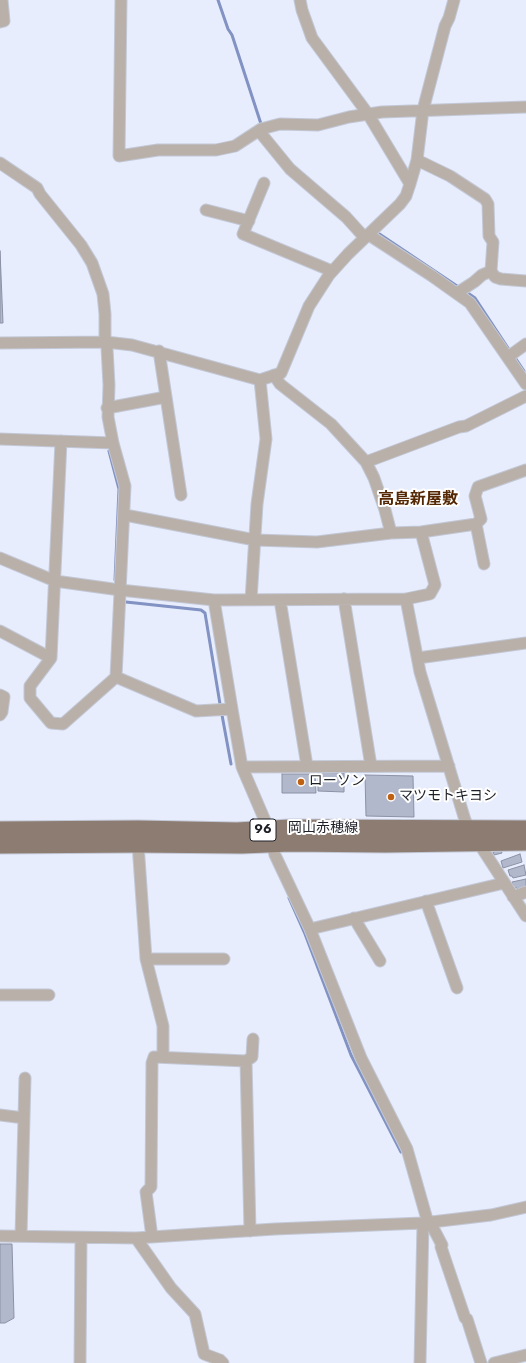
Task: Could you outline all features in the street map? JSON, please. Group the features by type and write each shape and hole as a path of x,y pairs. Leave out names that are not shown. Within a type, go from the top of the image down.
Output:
{"main road":[{"name":"岡山赤穂線","path":"0,845 242,845 271,837 290,828 474,836 526,842"},
{"name":"岡山赤穂線","path":"0,830 138,829 237,832 271,837"},
{"name":"岡山赤穂線","path":"474,836 526,829"}],"street":[{"path":"0,22 4,21 2,0"},
{"path":"121,0 119,156 158,150 216,150 235,146 262,129 280,124 318,125 349,117 382,112 526,107"},
{"path":"300,0 312,38 368,114 410,184"},
{"path":"0,342 106,342 132,345 159,351 260,380 282,373 309,306 332,271 400,204 410,184 417,160 423,110 445,26 454,0"},
{"path":"262,129 290,169 346,217 432,276 460,291 511,355 526,384"},
{"path":"417,160 450,176 485,199 488,204 489,236 493,242 491,271 495,277 501,279 526,281"},
{"path":"0,163 37,188 40,194 81,245 92,263 103,294 109,385 107,408 108,417 113,443 125,486 125,514 116,677 63,724 51,723 30,698 30,686 51,658 61,441"},
{"path":"264,183 243,234 332,271"},
{"path":"206,210 249,221"},
{"path":"460,291 474,282 482,274 491,271"},
{"path":"511,355 526,344"},
{"path":"159,351 181,495"},
{"path":"274,376 280,384 331,424 366,462 374,478 385,510 391,534"},
{"path":"251,600 257,504 266,439 260,380"},
{"path":"107,408 166,396"},
{"path":"366,462 459,427 466,426 526,396"},
{"path":"0,439 113,443"},
{"path":"125,514 255,540 317,542 421,532 476,524 481,519 475,496 478,487 526,470"},
{"path":"476,524 484,564"},
{"path":"0,558 54,580 120,590 214,600 406,599 430,594 435,585 421,532"},
{"path":"344,599 371,766"},
{"path":"406,599 418,658 448,766 465,820 526,916"},
{"path":"214,600 242,768 271,837 275,855 310,929 361,1058 407,1150 427,1223 420,1363"},
{"path":"280,600 307,766"},
{"path":"0,631 51,658"},
{"path":"418,658 526,643"},
{"path":"116,677 196,711 232,709"},
{"path":"0,694 4,697 2,712 0,715"},
{"path":"242,768 307,766 448,766"},
{"path":"138,844 146,959 163,1026 163,1057"},
{"path":"310,929 504,883"},
{"path":"513,897 526,892"},
{"path":"426,901 457,988"},
{"path":"354,918 380,961"},
{"path":"146,959 224,959"},
{"path":"0,995 49,995"},
{"path":"152,1237 146,1192 150,1187 152,1063 154,1057 246,1061 252,1057 252,1039"},
{"path":"246,1061 250,1231"},
{"path":"21,1236 25,1078"},
{"path":"0,1115 24,1118"},
{"path":"0,1236 136,1238 427,1223 491,1215 526,1207"},
{"path":"427,1223 442,1245 441,1247 465,1318 468,1320 481,1363"},
{"path":"80,1363 81,1238"},
{"path":"136,1238 171,1288 195,1314 204,1354 220,1360 223,1363"},
{"path":"494,1363 526,1355"}],"building":[{"path":"0,251 3,323 0,323"},
{"path":"318,772 344,773 344,792 318,791"},
{"path":"282,774 315,774 316,793 282,793"},
{"path":"365,775 413,776 414,817 366,816"},
{"path":"501,850 502,853 494,855 493,852"},
{"path":"520,854 522,862 503,868 501,861"},
{"path":"524,865 526,875 513,878 510,876 508,870"},
{"path":"526,879 526,887 518,889 514,888 512,882"},
{"path":"0,1244 12,1244 14,1318 5,1323 0,1323"}],"waterway":[{"path":"218,0 228,29 232,35 262,127"},
{"path":"375,232 460,288"},
{"path":"465,291 475,298 510,351"},
{"path":"514,356 524,371"},
{"path":"109,451 119,489 115,580"},
{"path":"126,602 201,610 205,613 220,704"},
{"path":"222,715 231,764"},
{"path":"289,898 305,934 351,1055 401,1152"}],"place":[{"name":"ローソン","path":"301,782"},
{"name":"マツモトキヨシ","path":"391,797"}],"district":[{"name":"高島新屋敷","path":"418,500"}]}
